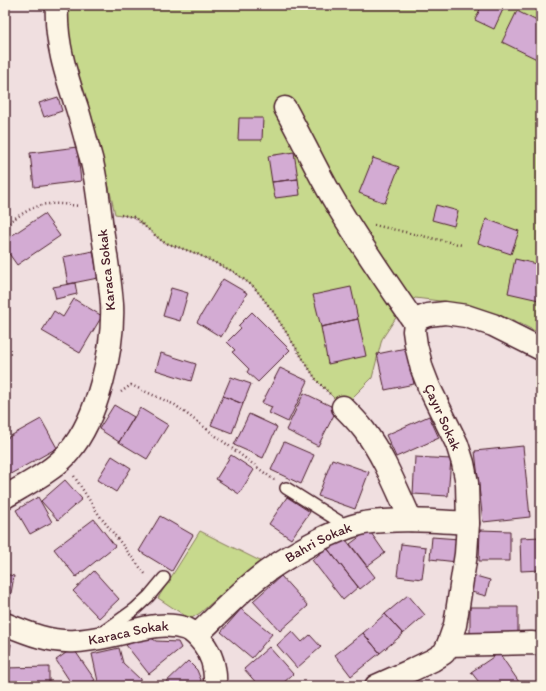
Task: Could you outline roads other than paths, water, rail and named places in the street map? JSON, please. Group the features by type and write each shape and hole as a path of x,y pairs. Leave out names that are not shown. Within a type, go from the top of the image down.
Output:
{"street":[{"name":"Karaca Sokak","path":"5,497 60,462 79,440 100,392 111,335 112,305 108,211 96,181 92,160 65,69 60,48 57,23 57,5"},
{"path":"285,108 331,195 365,250 415,323 420,318 428,315 446,313 466,316 493,325 541,349"},
{"name":"Çayır Sokak","path":"415,323 414,331 416,346 422,370 457,444 467,483 468,524 466,554 461,590 448,646"},
{"path":"343,407 364,430 384,461 411,520"},
{"name":"Bahri Sokak","path":"197,635 262,574 296,552 336,531 365,523 411,520 468,524"},
{"name":"Karaca Sokak","path":"5,624 28,634 74,642 93,640 146,627 161,625 175,626 188,630 197,635"},
{"path":"197,635 206,647 211,658 216,677 215,686"},
{"path":"376,686 433,660 444,653 448,646 531,643 541,644"}],"lane":[{"path":"286,488 349,527"},
{"path":"93,640 135,609 149,596 164,578"}]}
